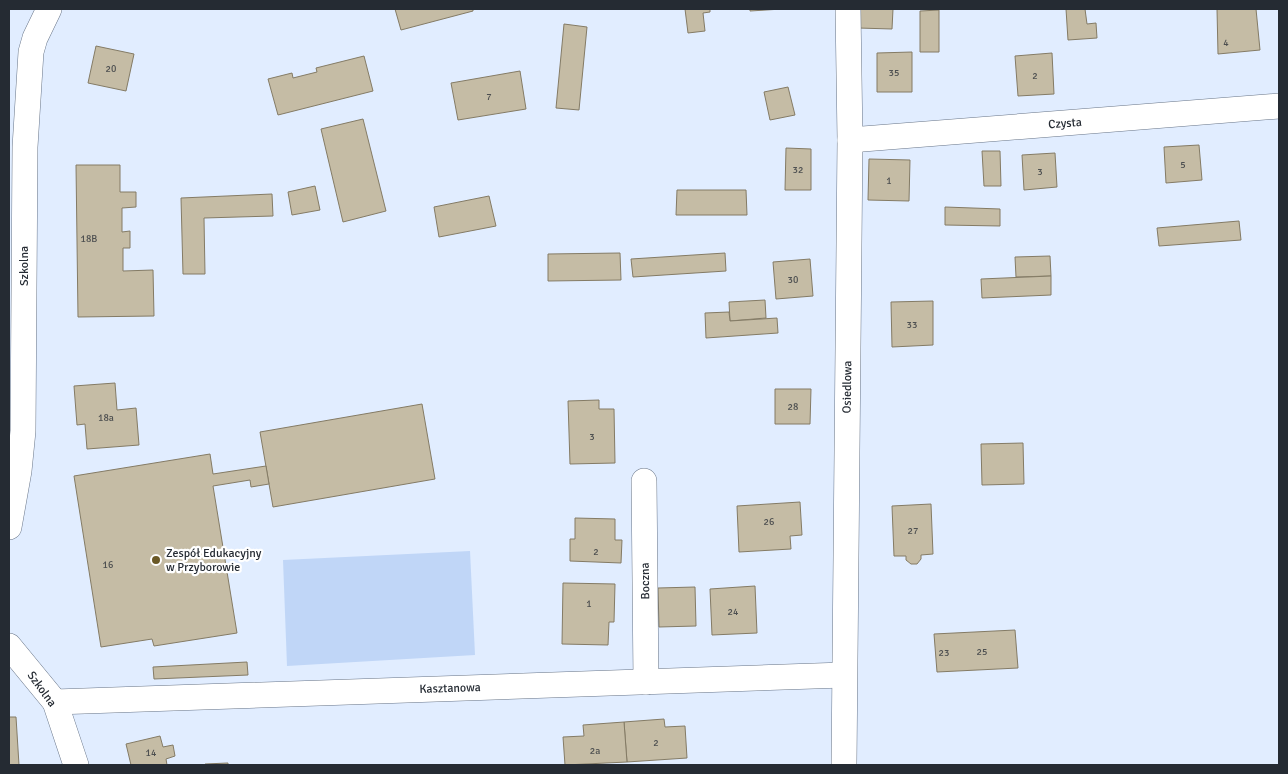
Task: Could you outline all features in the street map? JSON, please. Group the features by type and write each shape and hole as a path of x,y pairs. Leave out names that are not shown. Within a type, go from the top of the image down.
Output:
{"street":[{"name":"Szkolna","path":"9,527 19,471 23,431 25,147 31,52 35,38 50,9"},
{"name":"Osiedlowa","path":"844,765 850,140 848,9"},
{"name":"Czysta","path":"850,140 1279,106"},
{"name":"Boczna","path":"644,481 646,682"},
{"name":"Szkolna","path":"9,646 55,702 76,765"},
{"name":"Kasztanowa","path":"55,702 844,675"}],"shaded area":[{"path":"470,551 475,655 287,666 283,560"}],"building":[{"path":"395,9 473,9 473,11 401,30"},
{"path":"685,9 710,9 710,12 703,13 705,31 688,33"},
{"path":"750,9 782,9 750,11"},
{"path":"859,9 893,9 892,29 858,28"},
{"path":"1066,9 1085,9 1087,24 1096,23 1097,38 1068,40"},
{"path":"1217,9 1256,9 1260,50 1218,54"},
{"path":"939,10 939,52 920,52 920,11"},
{"path":"564,24 587,27 579,110 556,108"},
{"path":"96,46 134,54 126,91 88,83"},
{"path":"912,52 912,92 877,92 877,53"},
{"path":"1052,53 1054,94 1018,96 1015,56"},
{"path":"364,56 373,91 278,115 268,79 292,73 293,78 317,72 316,68"},
{"path":"520,71 526,109 458,120 451,83"},
{"path":"788,87 795,115 770,120 764,92"},
{"path":"363,119 386,211 343,222 321,129"},
{"path":"1199,145 1202,180 1166,183 1164,147"},
{"path":"786,148 811,149 811,190 785,190"},
{"path":"982,151 1000,151 1001,186 984,186"},
{"path":"1055,153 1057,187 1024,190 1022,155"},
{"path":"869,159 910,160 909,201 868,200"},
{"path":"76,165 120,165 120,192 136,192 136,207 122,208 122,232 130,231 130,248 123,248 123,271 153,270 154,316 78,317"},
{"path":"315,186 320,210 292,215 288,192"},
{"path":"677,190 746,190 747,215 676,215"},
{"path":"272,194 273,216 204,218 205,274 183,274 181,198"},
{"path":"489,196 496,226 439,237 434,207"},
{"path":"945,207 1000,209 1000,226 945,225"},
{"path":"1239,221 1241,240 1159,246 1157,228"},
{"path":"620,253 621,280 548,281 548,254"},
{"path":"725,253 726,271 633,277 631,259"},
{"path":"1050,256 1051,276 1016,277 1015,257"},
{"path":"810,259 813,296 776,299 773,262"},
{"path":"1051,276 1051,295 982,298 981,279"},
{"path":"765,300 766,318 730,321 729,302"},
{"path":"933,301 933,345 892,347 891,302"},
{"path":"729,312 730,321 777,318 778,333 706,338 705,313"},
{"path":"115,383 117,410 136,408 139,445 87,449 85,424 77,425 74,386"},
{"path":"775,389 811,389 810,424 775,424"},
{"path":"599,400 599,409 614,409 615,463 570,464 568,401"},
{"path":"422,404 435,479 273,507 260,432"},
{"path":"1023,443 1024,484 982,485 981,444"},
{"name":"Zespół Edukacyjny w Przyborowie","path":"210,454 213,474 266,466 269,484 251,487 250,480 213,486 237,633 154,646 152,639 101,647 74,476"},
{"path":"800,502 802,535 790,536 791,549 739,552 737,506"},
{"path":"931,504 933,554 921,555 921,559 917,564 911,564 906,560 906,556 894,556 892,506"},
{"path":"575,518 615,519 615,540 622,540 621,563 570,561 570,539 575,539"},
{"path":"563,583 615,584 614,622 609,622 608,645 562,644"},
{"path":"755,586 757,633 712,635 710,589"},
{"path":"695,587 696,626 659,627 658,588"},
{"path":"1015,630 1018,668 937,672 934,634"},
{"path":"247,662 248,675 154,679 153,667"},
{"path":"9,717 16,717 19,765 9,765"},
{"path":"664,719 665,727 685,726 687,758 627,762 624,722"},
{"path":"624,722 627,762 565,765 563,737 584,736 583,725"},
{"path":"160,736 163,747 173,745 175,756 166,759 167,765 131,765 126,744"},
{"path":"228,763 228,765 205,765 205,764"}],"place":[{"name":"Zespół Edukacyjny w Przyborowie","path":"156,560"}]}
